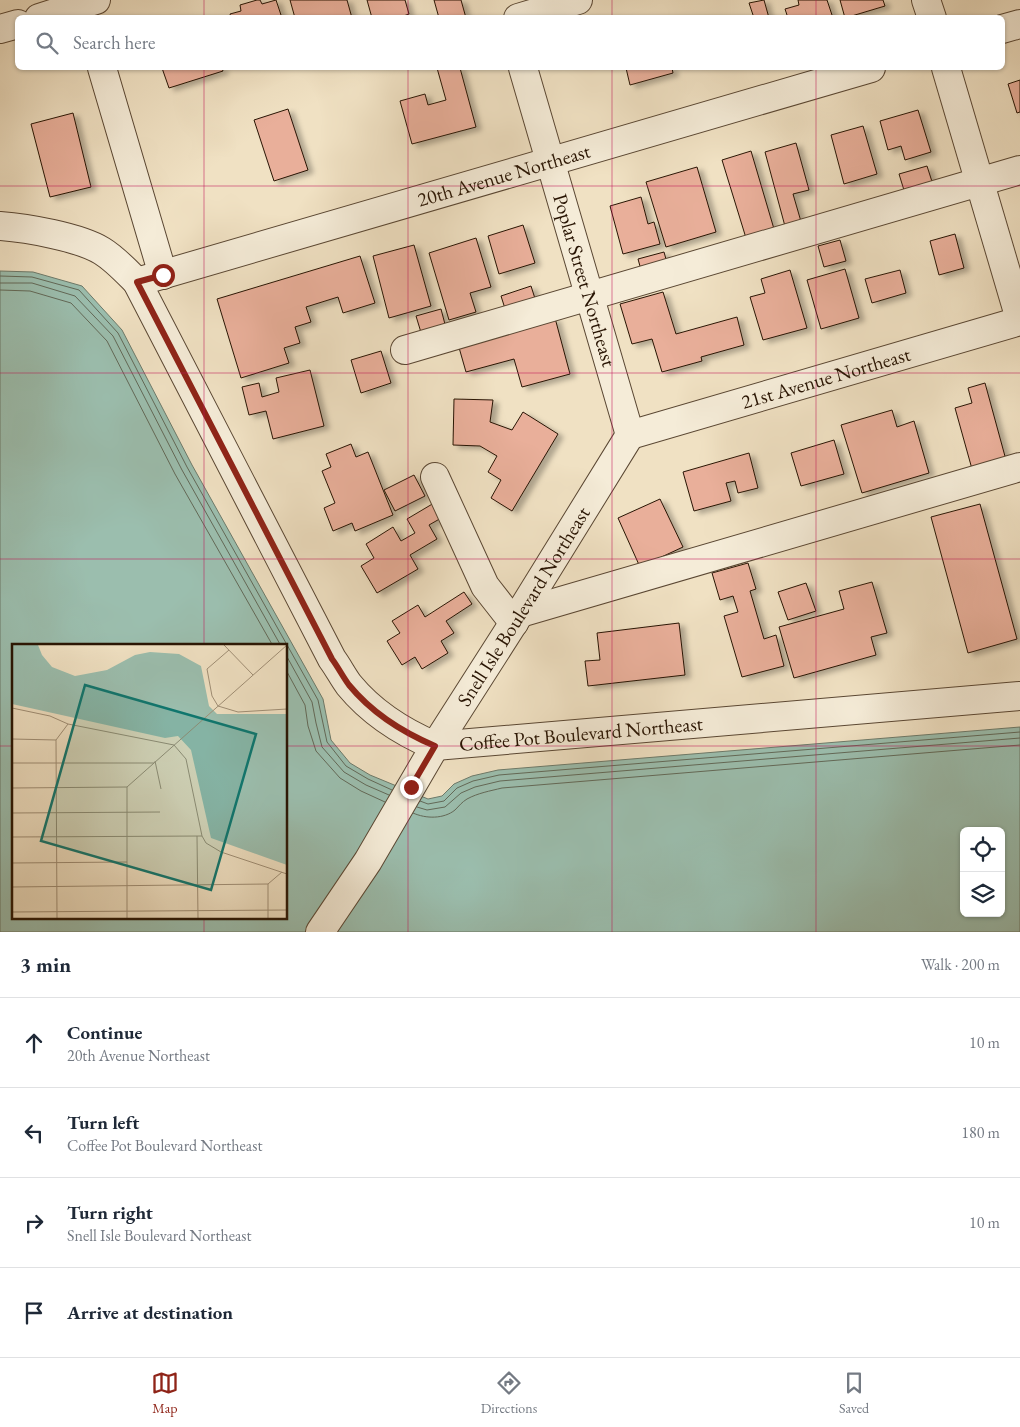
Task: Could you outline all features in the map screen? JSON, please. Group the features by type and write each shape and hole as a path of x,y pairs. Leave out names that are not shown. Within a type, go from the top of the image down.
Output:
{"street":[{"path":"503,0 507,15"},
{"path":"528,15 578,0"},
{"path":"926,0 931,15"},
{"path":"50,15 88,5"},
{"path":"1005,28 1020,24"},
{"path":"0,29 15,25"},
{"path":"103,70 163,275"},
{"name":"Poplar Street Northeast","path":"524,70 630,435"},
{"name":"20th Avenue Northeast","path":"137,282 864,70"},
{"path":"947,70 1020,320"},
{"path":"405,350 1020,170"},
{"name":"Coffee Pot Boulevard Northeast","path":"0,226 44,232 101,250 137,282 328,650 349,685 387,721 408,734 435,746 1020,696"},
{"name":"21st Avenue Northeast","path":"630,435 1020,320"},
{"name":"Snell Isle Boulevard Northeast","path":"320,932 368,862 435,746 630,435"},
{"path":"435,477 485,586 517,618 1020,467"}],"water":[{"path":"0,271 33,272 82,286 122,330 192,465 323,699 331,740 350,763 370,775 428,799 442,796 454,784 472,776 498,770 1020,727 1020,932 0,932"}],"building":[{"path":"257,0 260,0 262,4 276,0 281,15 230,15 241,11 240,5"},
{"path":"290,0 347,0 351,15 294,15"},
{"path":"367,0 405,0 409,14 406,15 371,15"},
{"path":"434,0 461,0 465,15 438,15"},
{"path":"764,0 768,15 753,15 749,3"},
{"path":"798,0 827,0 832,15 787,15 785,9 799,5"},
{"path":"840,0 883,0 885,6 855,15 844,15"},
{"path":"163,70 223,71 169,88"},
{"path":"438,70 461,70 476,127 412,144 400,101 425,94 428,105 446,100"},
{"path":"626,70 672,70 673,73 630,85"},
{"path":"1020,80 1020,112 1017,113 1008,84"},
{"path":"288,109 308,170 274,181 254,120"},
{"path":"918,110 931,152 905,160 901,146 888,150 880,121"},
{"path":"73,113 91,187 50,197 31,124"},
{"path":"863,126 877,174 844,184 831,135"},
{"path":"796,143 809,190 793,194 802,225 786,230 765,152"},
{"path":"751,151 774,229 746,238 722,160"},
{"path":"927,166 935,191 907,200 899,174"},
{"path":"697,167 716,232 666,247 646,182"},
{"path":"641,197 648,224 654,222 660,244 623,254 610,206"},
{"path":"523,225 535,263 499,274 488,236"},
{"path":"955,234 964,268 939,275 930,241"},
{"path":"476,238 491,287 470,293 476,312 449,320 429,253"},
{"path":"840,240 846,261 824,267 818,246"},
{"path":"414,245 431,306 389,318 373,256"},
{"path":"664,252 669,270 643,277 638,259"},
{"path":"360,256 375,303 343,313 338,297 306,307 311,322 295,327 300,343 284,348 289,363 241,378 217,299"},
{"path":"845,269 859,318 821,329 807,280"},
{"path":"790,270 807,328 763,340 750,297 765,293 761,279"},
{"path":"900,270 906,293 872,303 865,279"},
{"path":"531,286 538,308 508,318 501,296"},
{"path":"663,292 676,334 737,317 744,345 701,357 702,361 662,372 652,339 632,344 620,304"},
{"path":"441,309 447,332 423,339 416,316"},
{"path":"555,318 570,374 522,387 514,359 466,372 458,344"},
{"path":"381,351 391,383 361,393 351,360"},
{"path":"310,370 324,426 273,439 266,411 249,415 242,387 259,383 262,397 279,392 276,378"},
{"path":"985,383 1006,460 972,469 955,408 972,403 968,388"},
{"path":"454,399 493,400 490,422 512,430 523,412 558,434 512,511 491,498 501,480 488,472 497,456 480,446 453,445"},
{"path":"892,410 897,427 914,421 929,473 862,493 841,425"},
{"path":"834,440 844,474 801,486 791,453"},
{"path":"351,444 356,457 368,452 393,515 355,531 352,523 333,531 324,508 335,503 322,471 331,467 326,454"},
{"path":"749,453 758,488 738,493 735,481 726,483 731,501 694,511 683,472"},
{"path":"414,475 425,496 395,511 384,490"},
{"path":"660,499 683,547 640,567 618,518"},
{"path":"434,503 443,517 429,525 437,539 410,555 418,569 377,593 361,566 374,558 366,544 393,527 401,541 415,533 407,519"},
{"path":"980,504 1017,639 968,653 931,517"},
{"path":"748,563 756,589 750,591 764,639 776,635 784,666 742,677 724,616 738,612 733,596 720,600 712,573"},
{"path":"872,582 887,633 871,637 876,655 794,678 779,627 844,609 839,591"},
{"path":"806,583 816,611 788,620 778,592"},
{"path":"464,592 472,604 446,621 454,633 441,641 448,653 422,669 415,657 402,665 387,641 400,633 392,621 418,605 425,617"},
{"path":"679,623 685,675 588,686 585,661 600,660 597,633"}],"route":[{"path":"163,275 137,282 332,659 349,685 387,721 408,734 435,746 411,787"}]}
